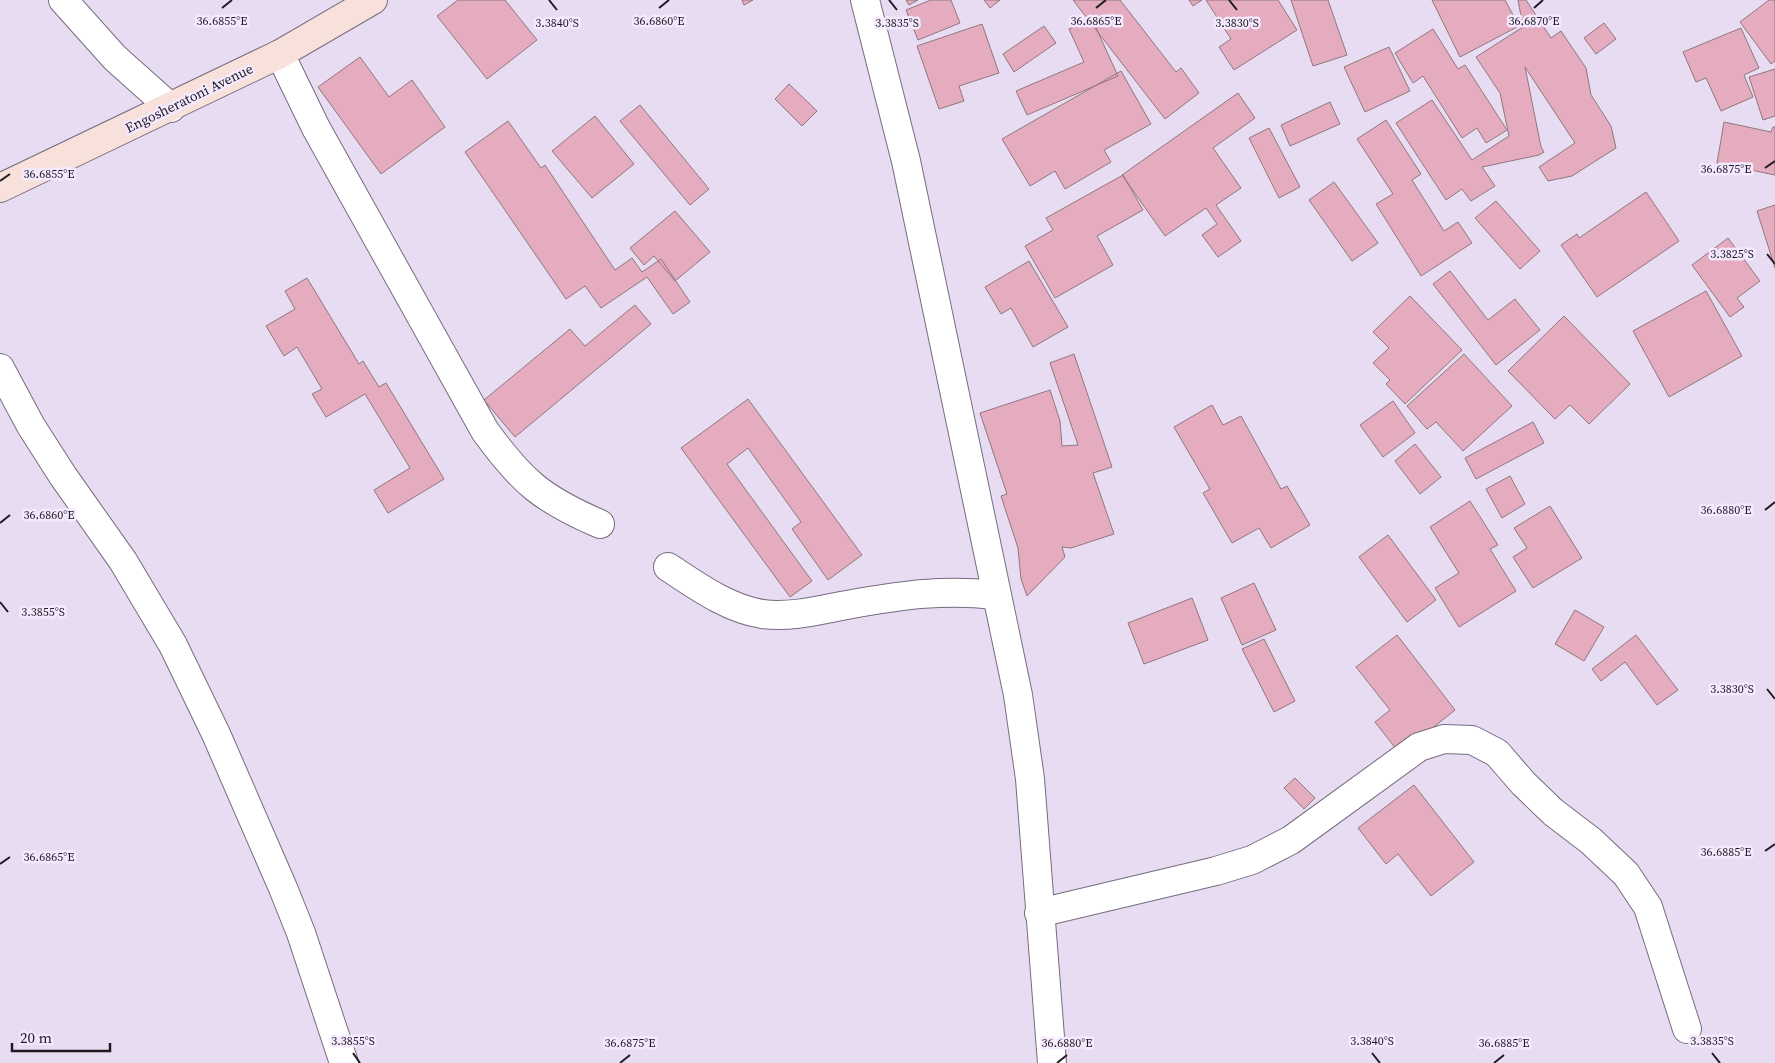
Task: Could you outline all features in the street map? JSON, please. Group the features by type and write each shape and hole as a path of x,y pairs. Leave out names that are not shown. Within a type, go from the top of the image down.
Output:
{"street":[{"path":"64,0 115,58 171,108"},
{"name":"Engosheratoni Avenue","path":"0,188 171,108 280,54 373,0"},
{"path":"865,0 906,160 1018,695 1030,779 1052,1063"},
{"path":"280,54 316,128 485,431 515,470 538,492 558,505 600,524"},
{"path":"0,368 36,434 123,561 173,645 227,758 302,933 344,1063"},
{"path":"668,566 699,588 729,604 762,614 797,614 919,592 946,591 996,595"},
{"path":"1039,913 1216,871 1252,860 1290,840 1419,747 1444,739 1472,740 1497,753 1523,783 1553,812 1591,841 1626,874 1648,907 1687,1029"}],"building":[{"path":"458,0 505,0 537,40 487,79 437,16"},
{"path":"742,0 753,0 744,5"},
{"path":"906,0 918,0 909,5"},
{"path":"931,0 951,0 960,23 918,40 906,10"},
{"path":"984,0 1000,0 990,8"},
{"path":"1073,0 1120,0 1176,72 1181,68 1199,93 1165,119"},
{"path":"1189,0 1202,0 1193,6"},
{"path":"1206,0 1278,0 1297,30 1234,70 1219,47 1231,39"},
{"path":"1291,0 1328,0 1347,55 1313,66"},
{"path":"1432,0 1505,0 1519,26 1460,57"},
{"path":"1518,0 1526,0 1551,38 1561,31 1586,68 1591,95 1611,126 1616,148 1572,176 1548,181 1539,167 1575,143 1525,67 1541,147 1544,152 1539,155 1482,167 1495,186 1471,201 1462,189 1446,200 1396,123 1432,100 1472,160 1509,136 1500,93 1476,57 1523,27"},
{"path":"1769,0 1775,0 1775,61 1771,64 1740,22"},
{"path":"1092,19 1118,76 1027,115 1016,91 1084,62 1069,29"},
{"path":"1604,23 1616,39 1596,54 1584,38"},
{"path":"982,24 999,73 959,86 964,101 939,109 917,46"},
{"path":"1044,26 1056,43 1014,72 1003,54"},
{"path":"1741,28 1759,68 1744,75 1753,97 1721,111 1706,78 1696,82 1683,52"},
{"path":"1433,29 1458,69 1465,65 1507,130 1486,143 1477,128 1462,138 1423,76 1413,83 1395,53"},
{"path":"1389,47 1410,91 1365,112 1344,67"},
{"path":"360,57 389,97 412,80 445,127 381,174 318,87"},
{"path":"1775,69 1775,116 1763,120 1749,77"},
{"path":"1121,71 1151,124 1104,150 1111,162 1065,189 1055,171 1030,186 1002,139"},
{"path":"789,84 817,111 802,126 775,99"},
{"path":"1238,93 1255,118 1213,148 1241,188 1216,205 1241,241 1218,257 1202,235 1217,224 1206,208 1165,236 1122,175"},
{"path":"1330,102 1340,124 1290,146 1281,125"},
{"path":"640,105 709,189 690,205 620,121"},
{"path":"595,116 634,164 592,198 552,151"},
{"path":"1386,120 1421,174 1412,180 1444,231 1458,222 1472,243 1421,276 1376,204 1393,194 1357,139"},
{"path":"508,121 541,168 545,165 615,270 632,258 642,272 661,259 690,302 673,314 647,277 601,308 585,286 566,299 465,152"},
{"path":"1724,122 1771,132 1773,127 1775,127 1775,175 1717,163"},
{"path":"1269,128 1300,187 1279,198 1249,138"},
{"path":"1123,175 1143,210 1097,236 1113,265 1055,298 1025,246 1053,230 1046,218"},
{"path":"1334,182 1378,243 1352,261 1309,200"},
{"path":"1646,192 1679,241 1597,297 1561,245 1577,234 1579,238"},
{"path":"1496,201 1540,251 1520,269 1475,218"},
{"path":"1775,205 1775,268 1757,211"},
{"path":"675,211 710,252 675,281 654,256 644,265 630,248"},
{"path":"1728,238 1760,281 1737,298 1744,307 1730,317 1692,265"},
{"path":"1029,261 1068,327 1033,347 1011,308 1001,314 985,287"},
{"path":"1450,271 1488,320 1515,299 1540,330 1496,365 1433,284"},
{"path":"307,278 359,364 363,361 379,387 386,383 444,479 388,513 374,490 410,468 365,394 326,417 312,394 322,389 297,347 284,356 266,326 295,309 285,291"},
{"path":"1706,291 1742,356 1669,397 1633,331"},
{"path":"1410,296 1462,350 1405,404 1386,384 1390,380 1373,363 1389,348 1373,332"},
{"path":"635,305 651,324 515,437 484,400 570,329 585,346"},
{"path":"1564,316 1630,384 1589,424 1570,405 1555,419 1508,371"},
{"path":"1074,354 1112,467 1093,473 1114,534 1071,548 1062,547 1065,557 1027,596 1021,579 1018,548 1001,496 1007,494 980,413 1050,390 1060,421 1062,446 1078,445 1050,363"},
{"path":"1464,354 1512,406 1463,451 1436,422 1427,429 1407,406"},
{"path":"748,399 862,555 828,580 792,529 801,522 748,448 727,464 812,581 790,597 681,448"},
{"path":"1393,401 1415,433 1383,457 1360,425"},
{"path":"1212,405 1223,425 1241,416 1281,489 1287,486 1310,525 1271,548 1259,528 1232,543 1203,493 1210,489 1174,427"},
{"path":"1533,422 1544,443 1476,479 1465,458"},
{"path":"1415,444 1441,477 1420,494 1395,461"},
{"path":"1510,476 1525,504 1502,518 1486,489"},
{"path":"1470,501 1498,545 1490,549 1516,591 1459,627 1435,588 1459,573 1430,527"},
{"path":"1550,506 1582,558 1533,588 1513,557 1527,548 1514,528"},
{"path":"1388,535 1436,600 1407,622 1359,557"},
{"path":"1254,583 1276,630 1242,645 1221,598"},
{"path":"1192,598 1208,640 1144,664 1128,623"},
{"path":"1575,610 1604,627 1584,661 1555,644"},
{"path":"1397,635 1455,710 1400,754 1375,722 1390,710 1356,667"},
{"path":"1636,635 1678,690 1657,705 1625,662 1601,681 1592,669"},
{"path":"1264,639 1295,701 1274,712 1242,649"},
{"path":"1295,778 1315,798 1304,809 1284,788"},
{"path":"1414,785 1474,862 1431,896 1398,854 1386,864 1358,828"}]}
